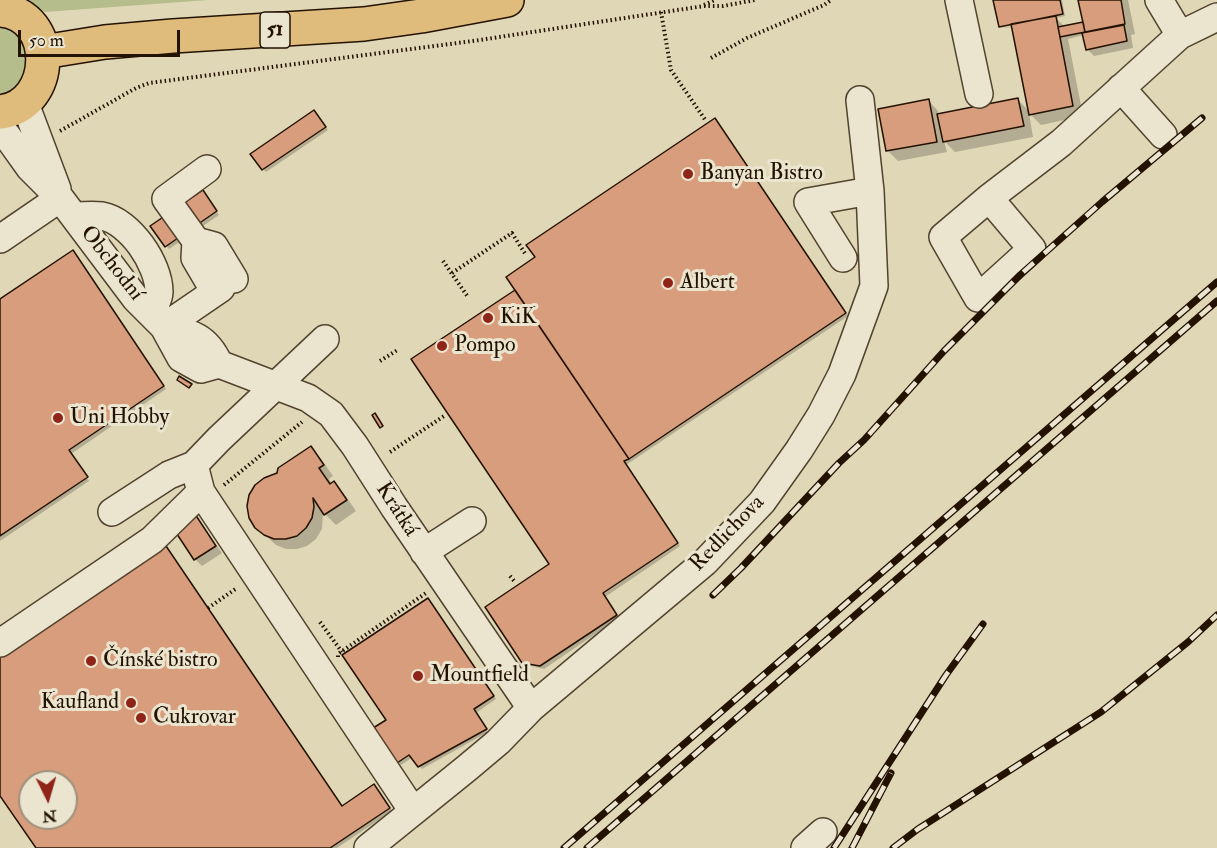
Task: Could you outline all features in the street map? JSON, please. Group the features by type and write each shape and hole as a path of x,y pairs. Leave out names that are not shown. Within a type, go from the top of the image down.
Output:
{"main road":[{"name":"51","path":"43,52 105,42 364,24 507,0"},
{"path":"3,7 29,24 38,37 43,52 44,66 40,80 33,91 12,106"}],"lane":[{"path":"959,0 979,94"},
{"path":"1159,0 1180,35"},
{"path":"989,198 1061,143 1180,35 1217,17"},
{"path":"1121,88 1163,135"},
{"name":"Redlichova","path":"368,848 498,742 531,708 705,562 762,502 799,450 821,415 842,374 874,286 870,192 860,100"},
{"name":"Obchodní","path":"12,106 67,207"},
{"name":"Obchodní","path":"0,126 30,168 67,207 136,299 158,320"},
{"path":"0,239 67,207 103,216 122,225 135,237 155,270 159,295 158,320 223,286 195,258 196,241 166,199 207,169"},
{"path":"843,258 808,202 870,192"},
{"name":"Krátká","path":"158,320 198,338 213,349 219,364 308,398 331,414 355,446 424,552 531,708"},
{"path":"112,512 169,475 194,465 326,339"},
{"path":"194,465 201,492 413,811"},
{"path":"0,643 152,540 201,492"},
{"path":"424,552 472,521"}],"path":[{"path":"704,6 715,0"},
{"path":"57,133 136,88 149,83 473,41 755,0"},
{"path":"711,58 747,38 831,0"},
{"path":"662,12 671,70 706,121"},
{"path":"452,273 512,233 526,255"},
{"path":"443,261 468,297"},
{"path":"380,361 399,349"},
{"path":"390,452 444,416"},
{"path":"201,492 215,490 231,481 303,421"},
{"path":"208,608 256,575"},
{"path":"510,576 515,582"},
{"path":"324,678 336,670 338,654 391,620 444,581"},
{"path":"320,622 342,652"}],"green space":[{"path":"25,0 208,0 45,12"},
{"path":"0,22 13,27 31,51 22,85 0,98"}],"building":[{"path":"993,0 1060,0 1063,14 999,27"},
{"path":"1078,0 1121,0 1125,24 1085,32"},
{"path":"1056,16 1073,106 1029,115 1011,24"},
{"path":"1083,22 1085,32 1060,37 1058,27"},
{"path":"1124,25 1127,41 1086,50 1082,33"},
{"path":"1018,98 1024,126 943,142 937,114"},
{"path":"929,99 937,142 886,151 878,109"},
{"path":"314,110 326,127 262,170 250,154"},
{"name":"Albert","path":"715,118 846,313 629,459 506,277 535,257 526,245"},
{"path":"203,190 217,211 165,247 150,226"},
{"name":"Uni Hobby","path":"73,250 164,386 69,450 88,477 0,536 0,299"},
{"path":"515,290 629,459 624,461 678,543 603,593 617,615 540,666 522,663 485,607 549,564 411,359"},
{"path":"179,376 192,384 189,388 177,380"},
{"path":"375,413 383,426 380,428 372,415"},
{"path":"311,446 324,465 319,468 330,484 334,481 347,500 324,515 313,498 312,518 297,536 274,539 264,535 255,528 249,518 247,506 249,495 255,485 264,478 277,473 278,468"},
{"path":"195,514 216,546 194,560 173,528"},
{"name":"Cukrovar","path":"164,543 342,806 374,784 390,808 330,848 36,848 24,830 78,830 78,770 18,770 18,822 0,796 0,654"},
{"name":"Mountfield","path":"428,598 494,696 474,709 487,729 418,767 409,755 397,763 373,728 386,720 342,655"}],"railway":[{"path":"713,595 839,463 864,440 944,351 1020,275 1202,118"},
{"path":"564,848 1217,282"},
{"path":"587,848 1217,301"},
{"path":"893,848 918,829 1101,712 1188,642 1217,615"},
{"path":"834,848 946,675 983,624"},
{"path":"852,848 891,773"}],"place":[{"name":"Banyan Bistro","path":"688,174"},
{"name":"Albert","path":"668,283"},
{"name":"KiK","path":"488,318"},
{"name":"Pompo","path":"442,346"},
{"name":"Uni Hobby","path":"58,418"},
{"name":"Čínské bistro","path":"91,661"},
{"name":"Mountfield","path":"418,676"},
{"name":"Kaufland","path":"131,703"},
{"name":"Cukrovar","path":"141,718"}]}
